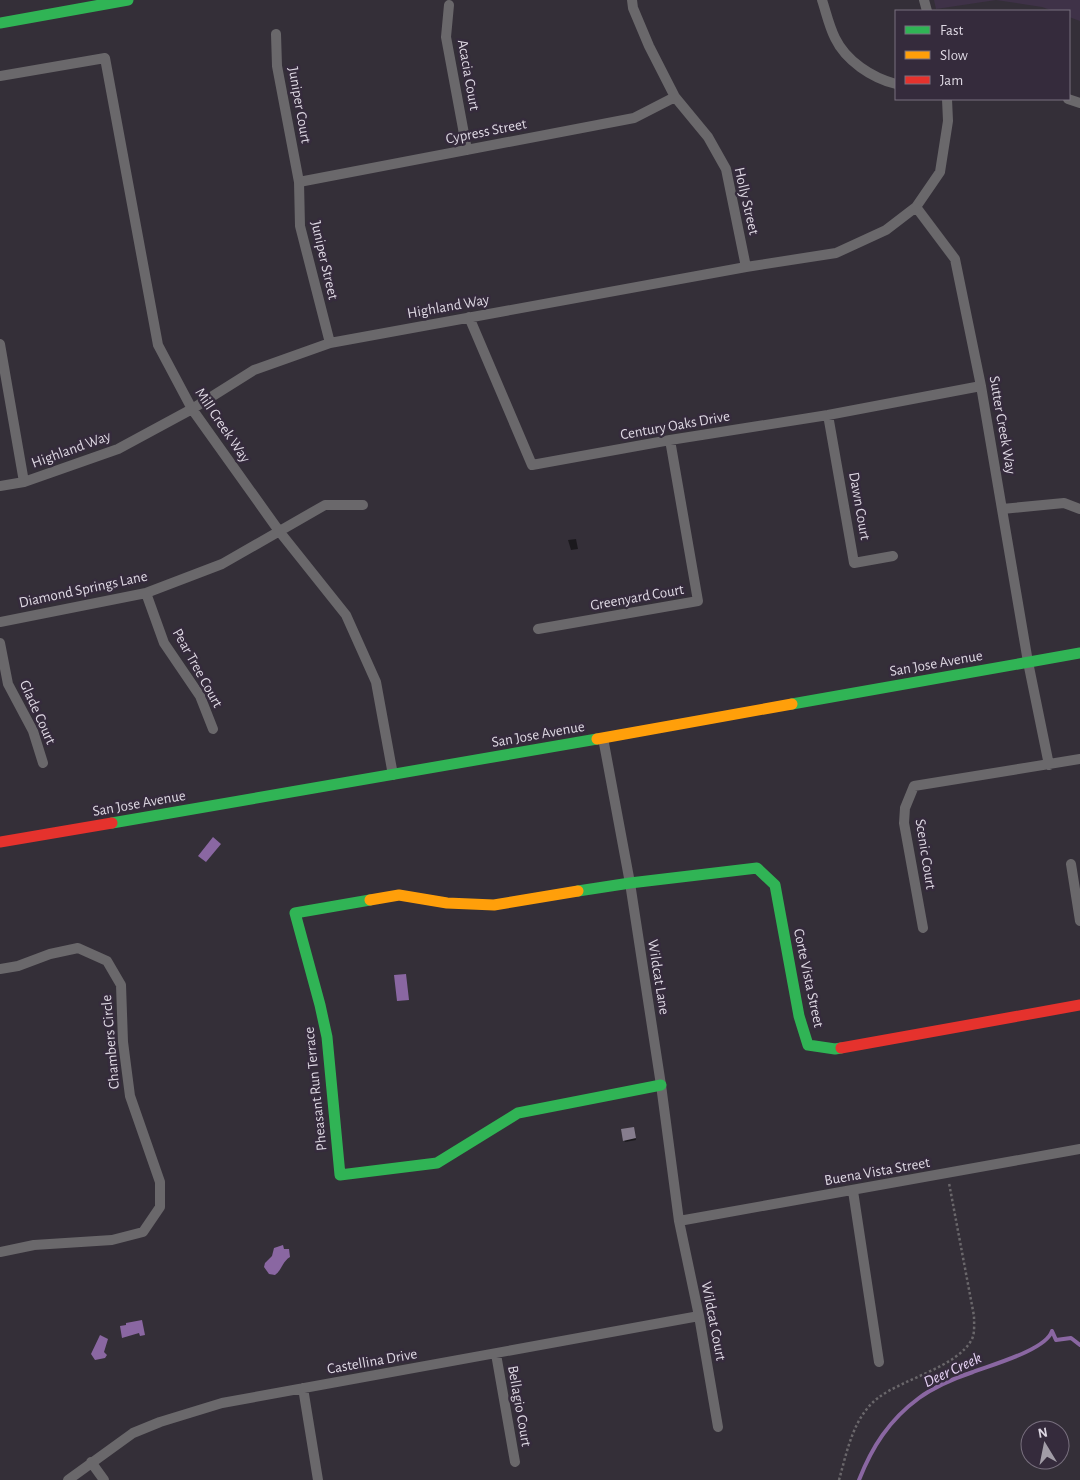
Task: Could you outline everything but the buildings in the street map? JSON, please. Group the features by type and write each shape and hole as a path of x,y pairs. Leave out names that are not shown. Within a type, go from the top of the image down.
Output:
{"street":[{"path":"0,13 71,0"},
{"path":"0,23 128,0"},
{"name":"Holly Street","path":"632,0 633,8 649,46 675,98 708,137 726,169 746,267"},
{"path":"822,0 835,39 855,64 886,82 895,84"},
{"name":"Acacia Court","path":"449,5 446,37 467,150"},
{"name":"Juniper Court","path":"276,34 277,66 299,182"},
{"name":"Mill Creek Way","path":"0,76 105,58 158,345 192,408 279,532 346,615 376,682 393,775"},
{"name":"Cypress Street","path":"299,182 634,118 675,98"},
{"name":"Highland Way","path":"0,486 24,482 118,449 192,408 254,370 330,343 746,267 836,253 886,230 916,207 940,172 948,121 947,100"},
{"name":"Juniper Street","path":"299,182 300,226 330,343"},
{"name":"Sutter Creek Way","path":"916,207 955,259 981,386 1028,662 1049,765"},
{"name":"Century Oaks Drive","path":"469,317 532,465 670,440 828,415 981,386"},
{"path":"0,344 24,482"},
{"name":"Dawn Court","path":"828,415 854,563 894,556"},
{"name":"Greenyard Court","path":"538,629 698,601 670,440"},
{"path":"1002,509 1064,503 1080,508"},
{"name":"Diamond Springs Lane","path":"0,622 146,593 222,564 325,505 363,504"},
{"name":"Pear Tree Court","path":"146,593 164,643 200,696 213,729"},
{"name":"Glade Court","path":"0,643 8,684 33,731 44,763"},
{"name":"San Jose Avenue","path":"0,842 393,775 1080,653"},
{"name":"Wildcat Lane","path":"603,738 630,884 661,1086 679,1221"},
{"path":"1049,765 1080,760"},
{"name":"Scenic Court","path":"922,928 904,822 905,808 914,786 1049,765"},
{"path":"1071,864 1080,921"},
{"name":"Corte Vista Street","path":"630,884 757,868 775,885 798,1016 808,1045 835,1049 1080,1005"},
{"name":"Pheasant Run Terrace","path":"630,884 494,905 447,903 399,895 295,913 323,1018 332,1083 340,1175 437,1163 518,1113 661,1086"},
{"name":"Chambers Circle","path":"0,969 18,966 50,954 78,948 108,961 121,985 123,1042 130,1096 160,1182 160,1207 143,1232 112,1240 34,1245 0,1252"},
{"name":"Buena Vista Street","path":"679,1221 1080,1149"},
{"path":"853,1190 879,1362"},
{"name":"Wildcat Court","path":"679,1221 699,1316 718,1427"},
{"name":"Castellina Drive","path":"68,1480 133,1433 160,1422 222,1403 699,1316"},
{"name":"Bellagio Court","path":"496,1354 515,1462"},
{"path":"303,1388 318,1480"},
{"path":"92,1462 104,1480"}],"path":[{"path":"839,1480 851,1439 861,1416 878,1398 952,1359 966,1348 973,1337 974,1316 946,1174"}],"shaded area":[{"path":"934,0 996,0 936,9"},
{"path":"996,0 1080,0 1080,21 1070,17 1070,10 1050,10"},
{"path":"213,837 221,844 206,862 198,856"},
{"path":"406,974 409,1000 397,1001 394,975"},
{"path":"283,1245 284,1249 289,1249 290,1257 275,1275 269,1274 264,1267 265,1263 272,1256 274,1248"},
{"path":"142,1320 145,1335 140,1336 139,1333 122,1338 120,1326"},
{"path":"100,1335 108,1339 104,1352 107,1355 105,1358 95,1360 91,1354"}],"waterway":[{"name":"Deer Creek","path":"859,1480 876,1445 890,1425 908,1406 925,1394 966,1374 1029,1350 1048,1338 1052,1331 1056,1340 1071,1338 1080,1345"}],"traffic: fast":[{"path":"0,23 128,0"},
{"path":"792,704 1080,653"},
{"path":"112,823 597,739"},
{"path":"578,891 757,868 775,885 799,1016 808,1045 835,1049 841,1048"},
{"path":"370,900 295,913 327,1037 340,1175 437,1163 518,1113 661,1085"}],"traffic: slow":[{"path":"597,739 792,704"},
{"path":"370,900 399,895 447,903 494,905 578,891"}],"traffic: jam":[{"path":"0,842 112,823"},
{"path":"841,1048 1080,1005"}]}
